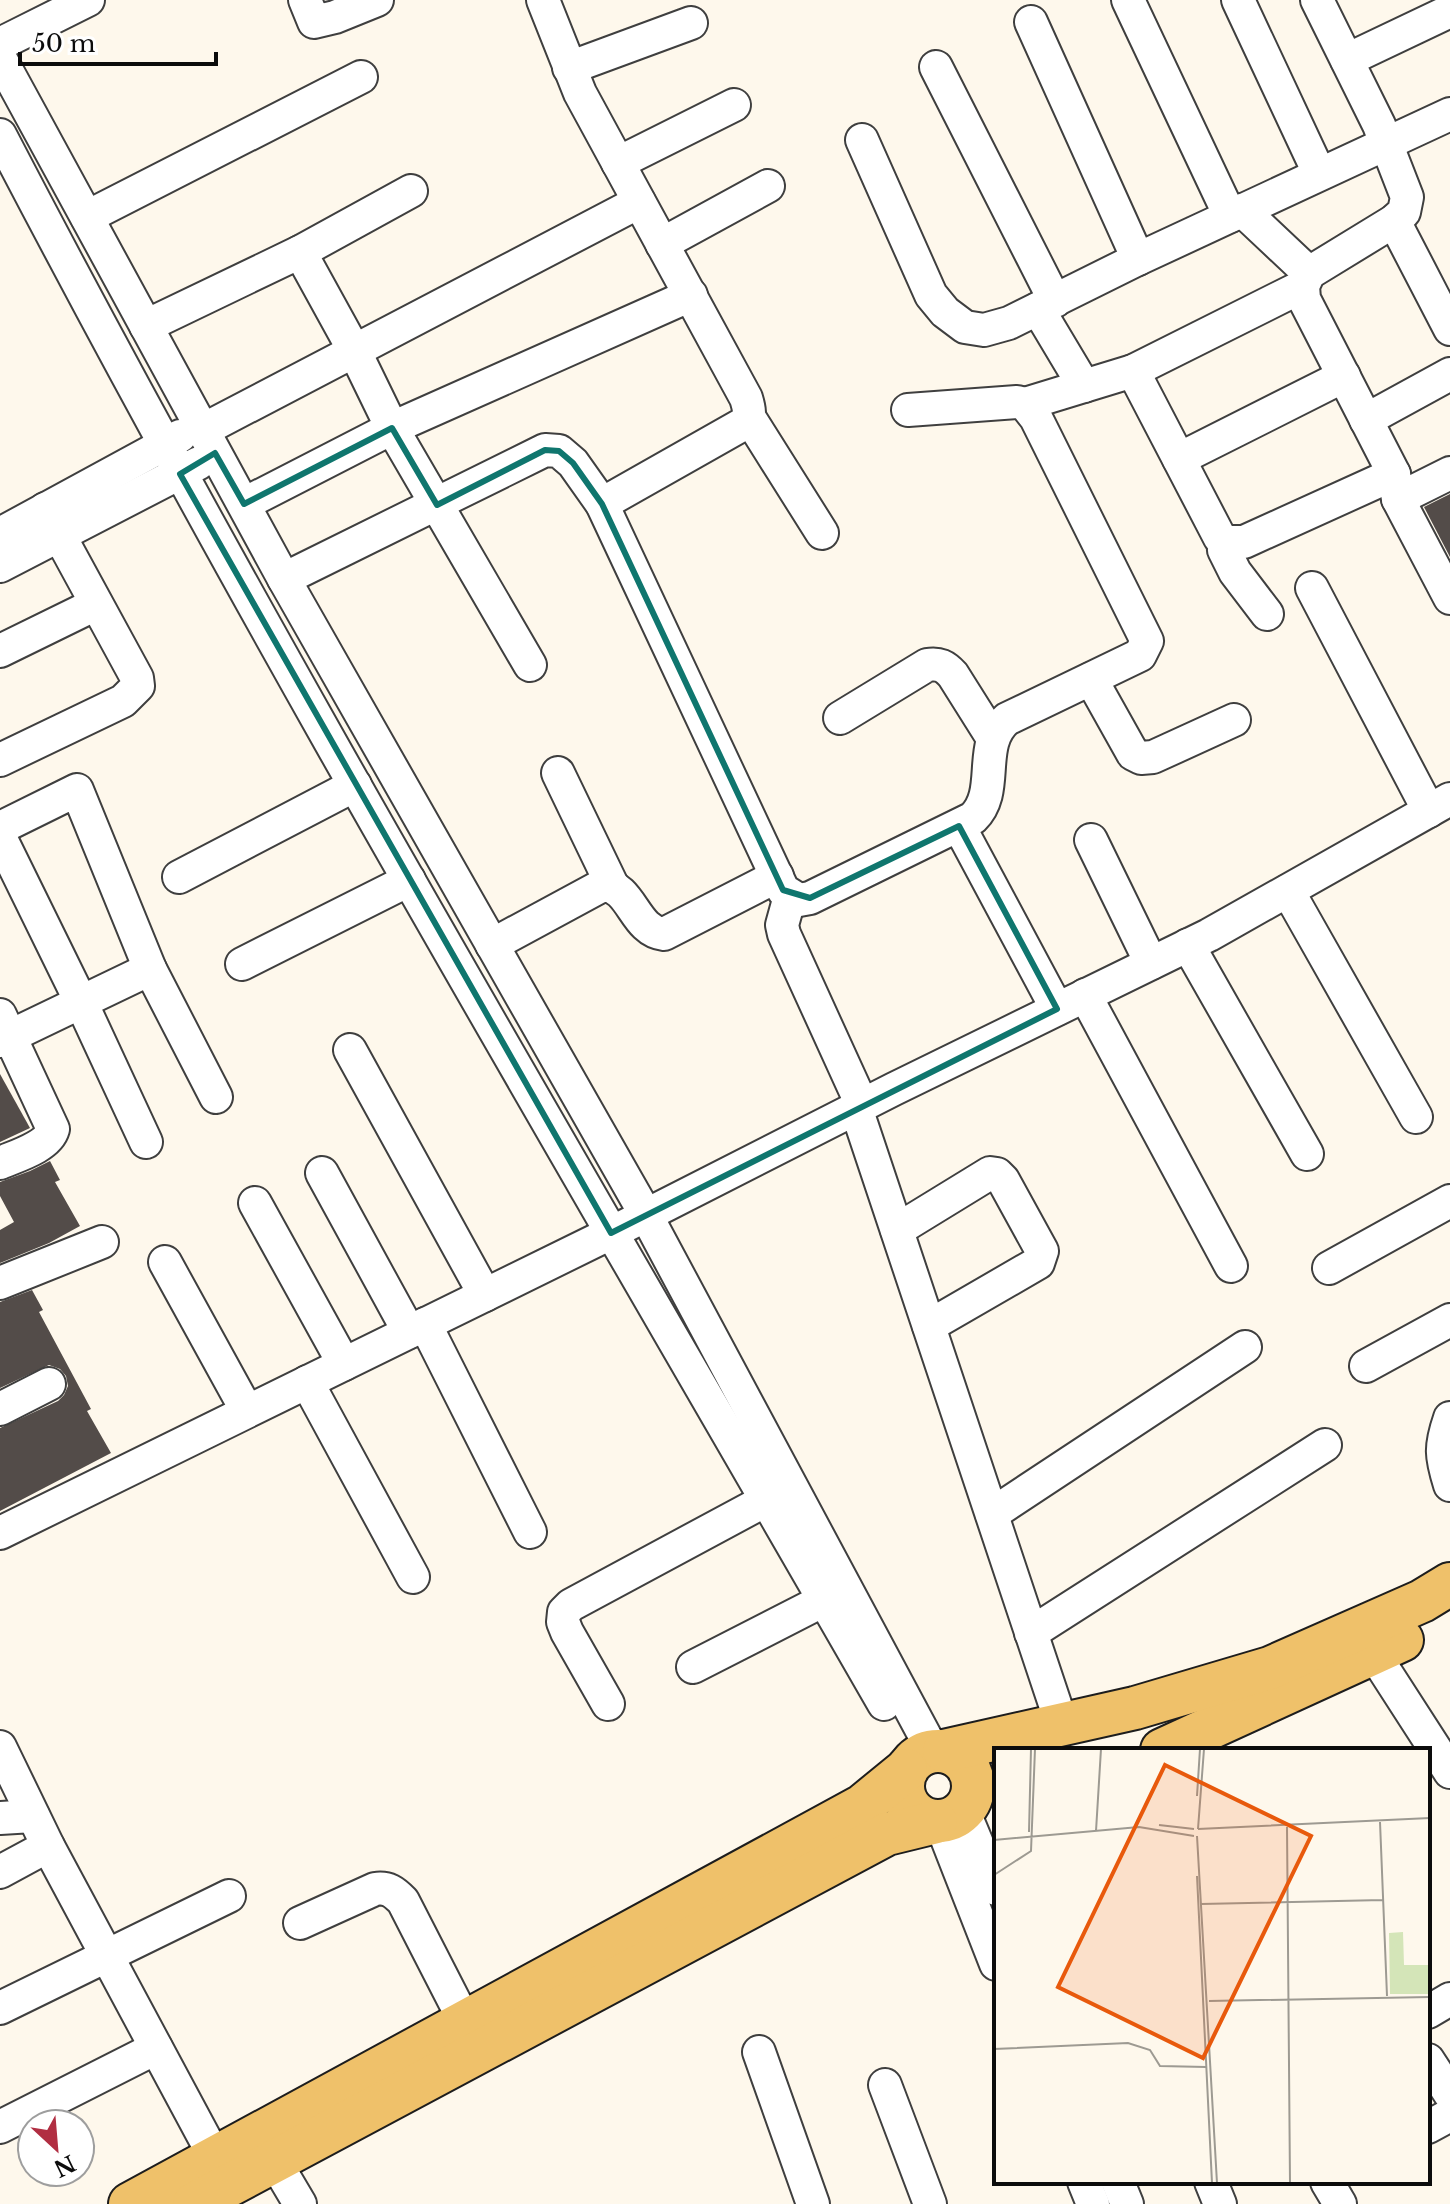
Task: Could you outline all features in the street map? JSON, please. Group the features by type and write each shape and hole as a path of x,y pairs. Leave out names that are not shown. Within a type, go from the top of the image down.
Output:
{"main road":[{"path":"1166,1748 1366,1641 1450,1584"},
{"path":"213,2182 465,2022 862,1806 925,1758 1135,1708 1450,1617"},
{"path":"130,2204 213,2182 274,2160 887,1834 960,1812 973,1784 970,1772 955,1755 925,1758"},
{"path":"925,1758 903,1793 906,1803 924,1819 960,1812"}],"street":[{"path":"0,44 88,0"},
{"path":"305,0 314,22 377,0"},
{"path":"543,0 569,68 746,398 749,417 822,533"},
{"path":"1128,0 1236,213 1306,280"},
{"path":"1238,0 1319,173"},
{"path":"908,410 1017,402 1025,404 1133,371 1306,280 1404,212 1407,197 1379,125 1317,0"},
{"path":"1347,60 1450,11"},
{"path":"1031,22 1138,259"},
{"path":"569,68 691,23"},
{"path":"0,58 284,579 646,1215 925,1758"},
{"path":"936,67 1084,386"},
{"path":"87,217 361,77"},
{"path":"618,163 734,105"},
{"path":"862,140 931,295 945,312 965,327 984,330 1009,323 1319,173 1450,114"},
{"path":"0,135 13,193 164,445 409,880 824,1600 925,1758"},
{"path":"662,244 768,186"},
{"path":"146,326 300,252 411,191"},
{"path":"0,566 52,523 164,445 206,436 355,352 639,202"},
{"path":"1394,221 1438,278 1450,329"},
{"path":"300,252 355,352 392,428 530,665"},
{"path":"1306,280 1304,299 1396,486 1437,542 1450,598"},
{"path":"244,504 392,428 691,295"},
{"path":"1133,371 1220,538 1228,542 1244,542 1396,486 1450,473"},
{"path":"1366,420 1450,374"},
{"path":"1179,459 1344,376"},
{"path":"284,579 545,450 559,451 573,463 602,504 783,886 799,900 810,898 973,818 986,802 992,737 999,726 1007,719 1140,655 1147,641 1036,418 1025,404"},
{"path":"602,504 745,423 749,417"},
{"path":"0,534 52,523 180,474 206,436"},
{"path":"0,760 123,701 138,686 137,678 52,523"},
{"path":"1228,542 1224,550 1235,572 1267,614"},
{"path":"0,1533 1188,945 1439,805 1312,588"},
{"path":"0,651 96,604"},
{"path":"840,718 927,665 937,663 947,667 953,675 992,737"},
{"path":"1091,679 1133,754 1141,758 1153,757 1234,720"},
{"path":"558,773 612,885 647,928 655,933 664,934 783,886"},
{"path":"179,877 355,785"},
{"path":"0,828 77,790 150,969 216,1097"},
{"path":"959,826 1071,1002 1231,1266"},
{"path":"0,837 146,1142"},
{"path":"1091,840 1151,963"},
{"path":"242,964 409,880"},
{"path":"492,945 596,887 612,885"},
{"path":"783,886 784,934 859,1107 1062,1725"},
{"path":"1288,891 1416,1117"},
{"path":"1188,945 1307,1154"},
{"path":"0,1163 45,1141 53,1129 4,1031 81,1002 150,969"},
{"path":"350,1050 485,1295"},
{"path":"322,1173 417,1328 530,1532"},
{"path":"897,1230 990,1173 997,1174 1003,1180 1040,1245 1038,1263 929,1326"},
{"path":"1329,1268 1450,1201"},
{"path":"255,1203 344,1364"},
{"path":"0,1283 102,1242"},
{"path":"165,1262 247,1411"},
{"path":"1366,1366 1450,1320"},
{"path":"992,1514 1245,1347"},
{"path":"307,1382 413,1577"},
{"path":"0,1409 49,1384"},
{"path":"1450,1418 1441,1443 1442,1460 1450,1485"},
{"path":"1031,1633 1325,1445"},
{"path":"608,1704 567,1632 563,1622 564,1612 571,1605 766,1500"},
{"path":"693,1667 824,1600"},
{"path":"1366,1641 1450,1772"},
{"path":"0,1747 7,1777 33,1816 156,2048 213,2182"},
{"path":"960,1812 994,1885"},
{"path":"960,1812 994,1956"},
{"path":"0,1818 33,1816"},
{"path":"0,1872 48,1846"},
{"path":"300,1923 375,1889 385,1888 395,1893 403,1901 465,2022"},
{"path":"0,2008 229,1896"},
{"path":"1430,2011 1450,1999"},
{"path":"0,2127 156,2048"},
{"path":"759,2052 813,2204"},
{"path":"1430,2063 1450,2094"},
{"path":"885,2085 930,2204"},
{"path":"1430,2126 1450,2115"},
{"path":"274,2160 300,2204"},
{"path":"1085,2184 1093,2204"},
{"path":"1119,2184 1127,2204"},
{"path":"1212,2184 1220,2204"},
{"path":"1329,2184 1340,2204"}],"highlighted area":[{"path":"392,428 437,505 545,450 559,451 573,463 602,504 783,890 810,898 959,826 1057,1009 611,1233 180,474 215,453 244,504"}],"building":[{"path":"1450,494 1450,557 1424,507"},
{"path":"0,1074 30,1128 0,1142"},
{"path":"50,1161 60,1180 55,1182 80,1226 49,1243 0,1263 0,1230 14,1222 0,1196 0,1182"},
{"path":"32,1290 43,1310 39,1312 111,1453 0,1511 0,1428 58,1401 68,1386 66,1376 60,1369 49,1365 0,1388 0,1302"}]}
